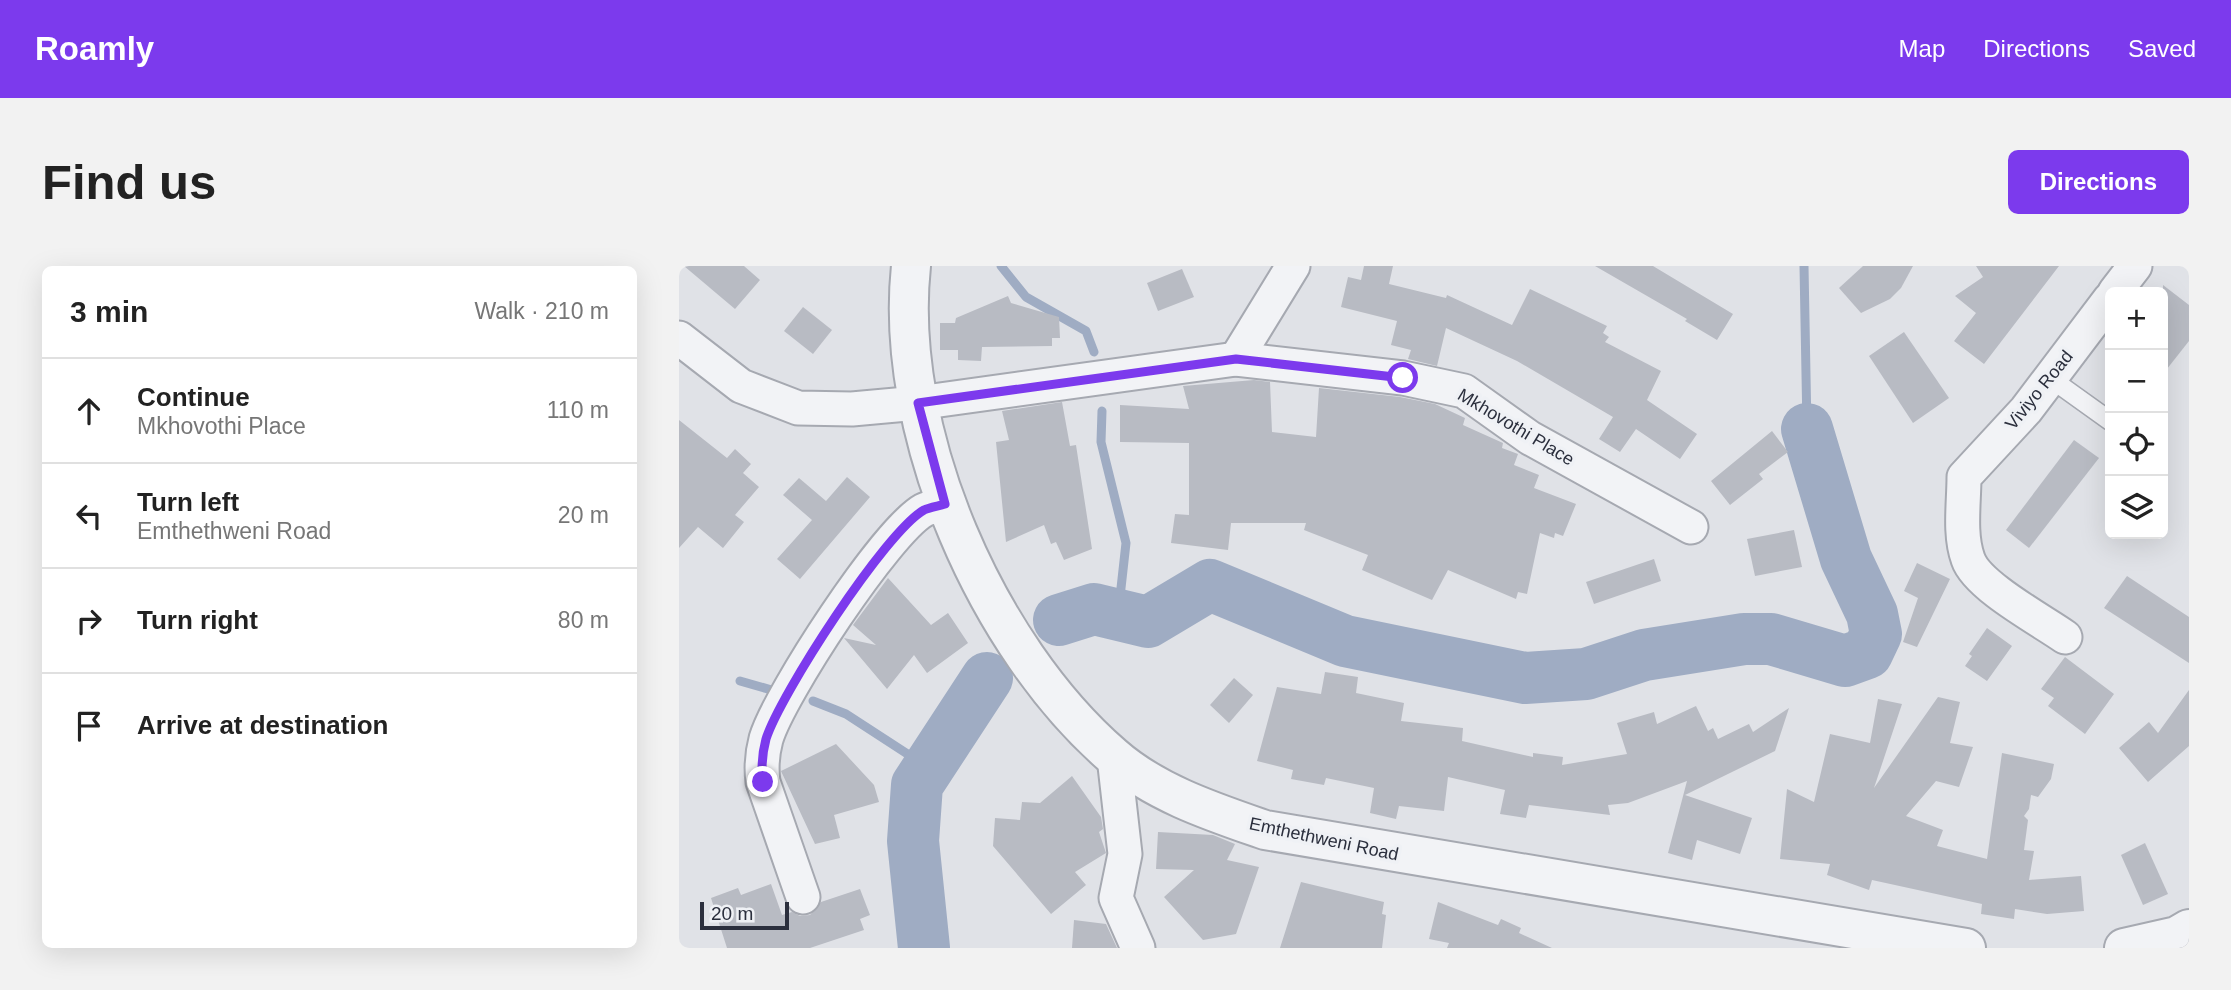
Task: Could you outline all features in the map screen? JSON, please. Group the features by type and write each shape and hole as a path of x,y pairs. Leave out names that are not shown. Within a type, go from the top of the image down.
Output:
{"street":[{"name":"Emthethweni Road","path":"911,266 911,333 918,403 945,504 971,566 1006,626 1053,693 1114,757 1186,802 1265,830 1374,851 1966,948"},
{"path":"1236,359 1293,266"},
{"path":"2119,287 2135,266"},
{"name":"Viviyo Road","path":"2065,637 1985,581 1969,562 1963,540 1964,477 2050,378 2105,306"},
{"name":"Mkhovothi Place","path":"679,338 741,386 798,408 852,409 918,403 1236,359 1403,378 1464,391 1530,438 1691,527"},
{"path":"803,897 763,782 761,765 767,738 819,641 886,548 924,510 945,504"},
{"path":"1114,757 1125,854 1116,898 1138,948"},
{"path":"2124,948 2182,938"}],"lane":[{"path":"2050,378 2105,417"}],"building":[{"path":"684,266 744,266 760,280 735,309"},
{"path":"1364,266 1393,266 1389,284 1446,298 1447,295 1512,325 1530,289 1607,326 1603,333 1609,337 1605,342 1661,371 1647,400 1697,434 1680,459 1636,429 1620,452 1599,439 1613,417 1517,361 1446,328 1437,366 1408,359 1411,350 1391,345 1397,321 1341,307 1348,277 1361,280"},
{"path":"1595,266 1653,266 1733,314 1717,340 1685,321 1687,319"},
{"path":"1863,266 1913,266 1901,288 1890,299 1861,313 1839,288"},
{"path":"1976,266 2059,266 1984,364 1954,341 1976,313 1955,296 1983,277"},
{"path":"1182,269 1194,297 1158,311 1147,283"},
{"path":"2168,289 2189,305 2189,341 2168,368"},
{"path":"1008,296 1011,303 1059,317 1060,338 1052,338 1052,346 982,347 981,361 958,360 958,350 940,350 940,323 955,323 956,318"},
{"path":"803,307 832,330 813,354 784,331"},
{"path":"1904,332 1949,398 1913,423 1869,356"},
{"path":"1254,380 1270,382 1272,432 1316,437 1319,388 1400,397 1435,404 1465,418 1463,425 1503,443 1502,448 1518,454 1514,465 1539,475 1534,488 1576,504 1563,536 1555,533 1554,538 1540,533 1527,594 1518,592 1516,599 1448,570 1432,600 1362,570 1368,555 1304,530 1306,523 1231,523 1228,550 1171,543 1175,514 1189,515 1189,443 1120,442 1120,405 1189,409 1183,386"},
{"path":"1062,402 1070,446 1076,445 1092,549 1064,560 1056,542 1051,544 1044,525 1006,542 996,442 1009,440 1002,411"},
{"path":"679,420 727,458 735,449 751,464 743,473 759,487 735,515 744,522 723,548 698,527 679,548"},
{"path":"1772,431 1788,452 1759,474 1763,479 1730,505 1711,481"},
{"path":"2074,440 2099,458 2029,548 2006,530"},
{"path":"847,477 870,497 800,579 777,559 812,520 783,495 799,478 826,501"},
{"path":"1794,530 1802,567 1755,576 1747,539"},
{"path":"1654,559 1661,581 1594,604 1586,582"},
{"path":"1917,563 1950,579 1917,647 1903,642 1918,598 1904,591"},
{"path":"2127,576 2189,617 2189,663 2104,608"},
{"path":"888,578 931,625 948,613 968,643 927,673 914,655 887,689 844,638 876,645 853,625"},
{"path":"1987,628 2012,646 1987,681 1965,666 1972,656 1969,654"},
{"path":"2065,657 2114,694 2085,734 2048,706 2054,698 2041,689"},
{"path":"1325,672 1358,677 1356,693 1404,703 1401,721 1463,728 1462,741 1533,757 1533,753 1563,757 1562,765 1627,754 1617,723 1654,712 1657,724 1696,706 1708,731 1713,728 1718,739 1749,724 1753,732 1789,708 1775,751 1685,795 1752,818 1740,854 1697,840 1692,860 1668,853 1687,781 1628,803 1608,805 1610,815 1529,805 1526,818 1500,814 1505,790 1448,777 1444,811 1399,806 1396,819 1370,813 1374,788 1326,778 1324,785 1291,779 1293,770 1257,761 1277,687 1321,694"},
{"path":"1234,678 1253,695 1229,723 1210,705"},
{"path":"2189,690 2189,746 2148,782 2119,748 2149,722 2158,733"},
{"path":"1938,697 1960,702 1950,743 1973,747 1959,787 1936,781 1906,816 1943,830 1937,846 1987,859 2002,753 2054,764 2051,779 2038,797 2031,795 2029,809 2024,816 2028,820 2024,850 2034,851 2029,880 2081,876 2084,911 2047,914 2015,909 2014,919 1981,914 1982,904 1872,880 1869,890 1827,875 1830,864 1780,859 1787,789 1814,802 1830,734 1870,743 1878,699 1902,704 1874,788"},
{"path":"836,744 874,785 879,802 834,815 840,838 815,844 781,771"},
{"path":"1072,776 1101,817 1103,829 1099,832 1106,853 1075,872 1086,885 1051,914 993,846 995,818 1020,820 1022,802 1040,803"},
{"path":"1158,832 1213,835 1235,844 1227,860 1259,867 1236,934 1203,940 1164,897 1194,870 1156,869"},
{"path":"2145,843 2168,894 2143,905 2121,855"},
{"path":"1301,882 1384,902 1382,914 1386,915 1382,948 1280,948"},
{"path":"771,884 782,915 792,912 800,916 810,915 821,902 860,889 870,915 860,919 864,930 810,948 727,948 711,898 738,888 741,895"},
{"path":"1438,902 1498,925 1501,919 1521,928 1519,933 1552,948 1447,948 1449,943 1429,939"},
{"path":"1074,920 1106,924 1117,948 1072,948"}],"waterway":[{"path":"1001,266 1026,297 1086,331 1094,352"},
{"path":"1804,266 1807,429"},
{"path":"1102,411 1101,442 1126,543 1118,615"},
{"path":"1059,620 1094,609 1148,622 1210,585 1345,641 1525,678 1586,674 1644,655 1744,639 1771,639 1845,661 1867,653 1876,634 1872,614 1846,559 1807,429"},
{"path":"924,948 913,841 917,785 987,678"},
{"path":"740,681 775,691"},
{"path":"813,701 846,714 926,766"}],"route":[{"path":"763,782 761,765 767,738 819,641 886,548 924,510 945,504 918,403 1236,359 1403,378"}]}
